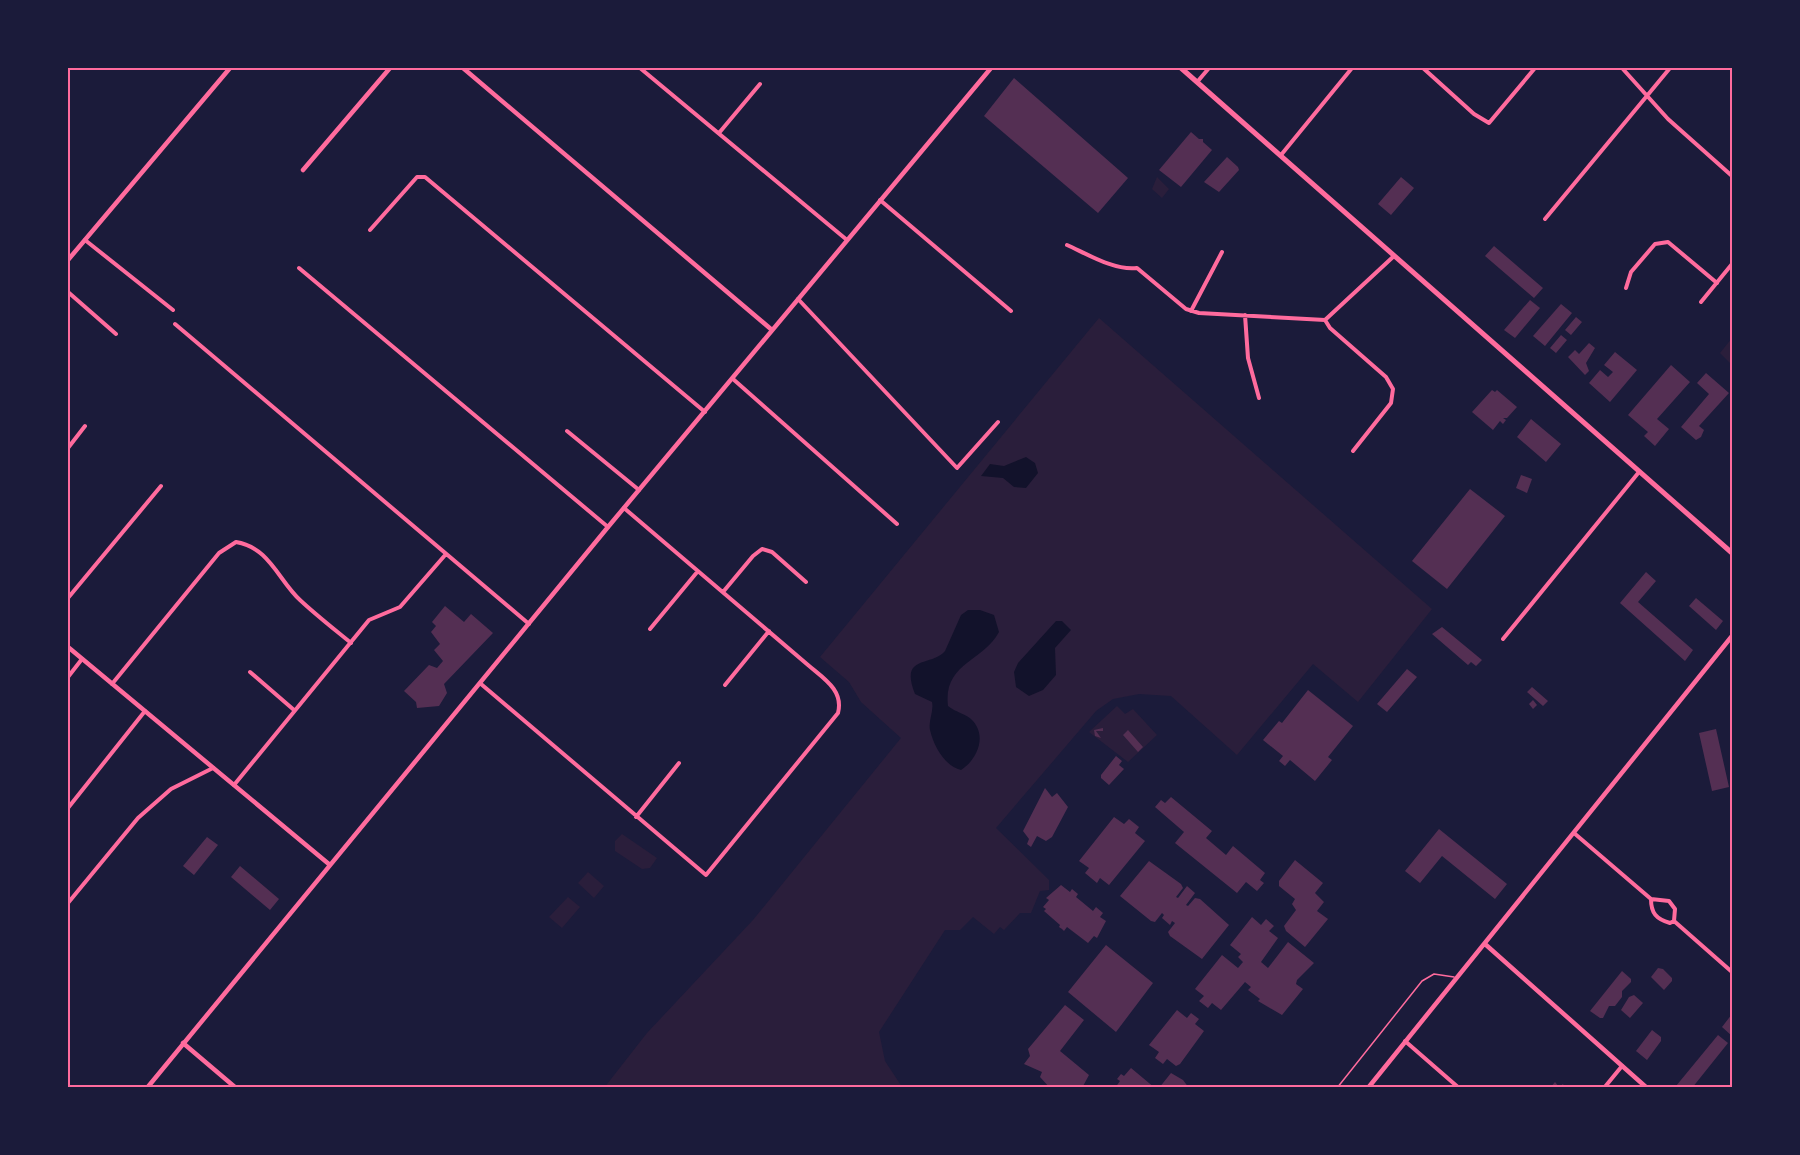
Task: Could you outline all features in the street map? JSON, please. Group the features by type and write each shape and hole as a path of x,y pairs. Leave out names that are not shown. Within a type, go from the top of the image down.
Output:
{"main road":[{"path":"1181,68 1732,553"}],"street":[{"path":"68,260 230,68"},
{"path":"303,170 390,68"},
{"path":"464,68 772,330"},
{"path":"640,68 847,240"},
{"path":"147,1088 481,684 608,526 991,68"},
{"path":"1198,81 1209,68"},
{"path":"1281,154 1352,68"},
{"path":"1423,68 1474,114 1489,123 1535,68"},
{"path":"1622,68 1668,119 1732,176"},
{"path":"1545,219 1670,68"},
{"path":"719,133 760,84"},
{"path":"370,230 417,177 425,177 705,412"},
{"path":"880,200 1011,311"},
{"path":"85,240 173,310"},
{"path":"1626,288 1631,272 1655,244 1668,242 1717,283"},
{"path":"1067,245 1117,266 1128,269 1137,268 1191,311 1325,320 1395,255"},
{"path":"1191,311 1222,252"},
{"path":"1701,302 1732,264"},
{"path":"299,268 608,526"},
{"path":"68,292 116,334"},
{"path":"798,299 957,468 998,422"},
{"path":"1245,315 1248,358 1259,398"},
{"path":"1325,320 1330,328 1386,377 1393,389 1391,403 1353,451"},
{"path":"175,324 529,624"},
{"path":"733,379 897,524"},
{"path":"68,448 85,426"},
{"path":"567,430 639,490"},
{"path":"1503,639 1640,471"},
{"path":"68,598 160,486"},
{"path":"481,684 706,875 838,712 840,706 834,688 624,508"},
{"path":"112,684 219,553 236,542 245,543 279,570 299,599 351,643"},
{"path":"723,592 753,556 762,549 772,552 806,582"},
{"path":"234,785 369,620 400,607 446,554"},
{"path":"650,629 698,571"},
{"path":"725,685 769,631"},
{"path":"1368,1088 1732,636"},
{"path":"68,647 330,865"},
{"path":"68,677 82,659"},
{"path":"250,672 294,710"},
{"path":"68,808 145,711"},
{"path":"636,817 679,763"},
{"path":"68,903 138,818 171,789 213,768"},
{"path":"1575,833 1651,899 1669,901 1675,909 1674,921"},
{"path":"1651,899 1651,909 1659,920 1670,923 1674,921"},
{"path":"1674,921 1732,972"},
{"path":"1485,944 1647,1088"},
{"path":"1405,1041 1459,1088"},
{"path":"183,1043 236,1088"},
{"path":"1604,1088 1622,1066"}],"lane":[{"path":"1337,1088 1422,981 1434,974 1457,978"}],"shaded area":[{"path":"1157,177 1169,189 1162,198 1152,189"},
{"path":"1099,318 1432,609 1358,702 1313,664 1237,755 1171,696 1139,694 1113,699 1096,711 996,828 1049,880 1049,890 1040,891 1031,913 1020,913 1004,930 1000,927 994,934 973,917 960,930 945,930 879,1032 885,1061 902,1087 604,1088 647,1033 753,920 901,738 861,702 849,682 820,657"},
{"path":"1732,338 1732,365 1720,353"},
{"path":"1026,457 1035,463 1038,473 1026,488 1014,487 1003,478 981,476 990,464 1004,466"},
{"path":"968,610 980,610 994,615 999,632 984,650 958,672 948,692 948,706 973,721 979,734 980,741 976,754 961,770 945,760 937,749 930,727 932,702 915,694 911,673 914,667 945,651 961,615"},
{"path":"1056,621 1062,621 1071,630 1055,648 1056,675 1043,690 1029,696 1016,687 1014,672 1018,663"},
{"path":"1117,706 1125,714 1133,709 1157,735 1128,762 1089,732"},
{"path":"622,834 657,858 650,868 642,869 615,851 615,841"},
{"path":"588,872 604,886 594,898 578,883"},
{"path":"568,897 580,907 562,928 549,917"}],"building":[{"path":"1014,78 1128,178 1098,213 984,116"},
{"path":"1191,132 1199,139 1203,139 1203,142 1212,150 1181,187 1159,170"},
{"path":"1227,157 1239,170 1219,192 1204,182"},
{"path":"1401,177 1414,188 1391,215 1378,204"},
{"path":"1494,246 1543,288 1534,298 1485,256"},
{"path":"1530,300 1540,308 1515,338 1504,330"},
{"path":"1561,304 1572,313 1545,346 1533,336"},
{"path":"1576,317 1582,322 1571,335 1565,330"},
{"path":"1561,335 1567,340 1556,353 1550,348"},
{"path":"1589,343 1595,348 1586,363 1589,371 1585,375 1568,357 1575,350 1579,354"},
{"path":"1615,352 1637,370 1610,402 1589,383 1600,370 1608,377 1613,372 1604,365"},
{"path":"1671,365 1690,382 1657,419 1669,429 1655,446 1644,436 1648,432 1628,415"},
{"path":"1706,373 1729,393 1699,426 1704,430 1701,437 1696,440 1681,427 1709,394 1697,383"},
{"path":"1492,390 1495,392 1497,390 1517,407 1507,418 1503,418 1506,420 1503,424 1500,421 1493,430 1472,412"},
{"path":"1531,419 1561,444 1546,462 1517,437"},
{"path":"1521,475 1532,479 1527,493 1516,488"},
{"path":"1470,489 1505,516 1447,589 1412,561"},
{"path":"1646,572 1656,581 1638,602 1693,650 1685,661 1620,603"},
{"path":"1696,598 1723,621 1716,630 1689,606"},
{"path":"445,606 464,622 471,614 493,633 444,684 447,693 439,706 417,708 416,702 404,691 429,665 437,668 443,661 434,650 440,644 431,632 436,626 432,622"},
{"path":"1442,627 1482,660 1476,666 1471,662 1468,665 1432,634"},
{"path":"1407,669 1417,677 1387,712 1377,704"},
{"path":"1532,687 1548,701 1543,706 1527,692"},
{"path":"1308,690 1353,726 1328,757 1332,760 1315,781 1290,760 1285,766 1279,761 1283,756 1263,740 1279,721 1282,723"},
{"path":"1533,700 1537,705 1533,709 1529,704"},
{"path":"1103,728 1103,731 1096,731 1101,738 1095,736 1094,730"},
{"path":"1716,729 1729,787 1712,791 1699,733"},
{"path":"1128,730 1143,747 1138,752 1123,735"},
{"path":"1116,756 1122,761 1119,765 1124,769 1109,785 1101,778 1101,775"},
{"path":"1045,788 1052,797 1057,793 1068,807 1052,837 1046,841 1037,836 1031,847 1027,844 1029,839 1023,831"},
{"path":"1171,797 1212,831 1206,838 1226,855 1233,846 1265,873 1260,880 1264,883 1257,891 1246,882 1237,893 1175,843 1184,832 1155,807 1161,800 1165,803"},
{"path":"1114,817 1124,824 1129,819 1139,827 1135,833 1145,841 1109,885 1100,878 1097,883 1085,873 1089,868 1079,861"},
{"path":"1439,829 1507,884 1495,899 1442,856 1420,883 1405,871"},
{"path":"207,837 218,845 194,875 183,866"},
{"path":"1295,860 1323,883 1315,893 1324,902 1317,911 1328,919 1305,947 1286,931 1284,926 1296,910 1292,904 1295,899 1279,886 1279,881"},
{"path":"1149,861 1181,884 1183,888 1176,897 1178,898 1187,886 1195,893 1186,905 1188,906 1195,898 1200,899 1229,925 1202,959 1170,936 1168,932 1175,923 1172,921 1170,925 1162,918 1164,915 1162,913 1155,922 1151,921 1120,896"},
{"path":"240,866 279,899 270,910 231,877"},
{"path":"1730,876 1732,876 1732,893 1731,893"},
{"path":"1061,885 1070,892 1072,889 1078,894 1076,897 1093,911 1096,907 1103,913 1100,917 1106,921 1097,938 1094,936 1088,943 1067,927 1064,931 1044,911 1046,909 1043,907 1049,900 1046,898"},
{"path":"1252,917 1261,925 1266,919 1274,926 1269,931 1278,938 1261,962 1268,968 1288,942 1314,963 1297,980 1296,984 1303,989 1282,1015 1258,1001 1260,999 1248,990 1251,987 1245,982 1221,1010 1212,1003 1208,1008 1199,1001 1204,996 1195,989 1222,955 1238,968 1243,962 1238,957 1241,954 1230,945"},
{"path":"1106,945 1153,983 1116,1032 1068,992"},
{"path":"1658,968 1663,969 1672,978 1664,990 1651,977"},
{"path":"1622,971 1631,979 1631,982 1622,991 1622,997 1615,1006 1609,1006 1603,1018 1600,1018 1590,1011"},
{"path":"1634,995 1643,1003 1630,1018 1621,1010 1629,997"},
{"path":"1065,1005 1084,1020 1060,1051 1089,1075 1082,1088 1050,1088 1040,1077 1042,1072 1024,1064 1030,1056 1028,1049"},
{"path":"1177,1010 1187,1018 1191,1013 1199,1019 1195,1024 1204,1031 1180,1064 1176,1066 1167,1059 1163,1064 1155,1058 1159,1052 1149,1045"},
{"path":"1732,1014 1732,1036 1722,1027"},
{"path":"1652,1030 1661,1037 1661,1041 1647,1060 1636,1051"},
{"path":"1718,1035 1728,1043 1692,1088 1678,1088 1676,1086"},
{"path":"1131,1068 1155,1088 1115,1088 1120,1081 1117,1079 1121,1074 1124,1076"},
{"path":"1171,1073 1183,1080 1189,1088 1159,1088"},
{"path":"1555,1082 1559,1087 1563,1084 1565,1088 1550,1088"}]}
